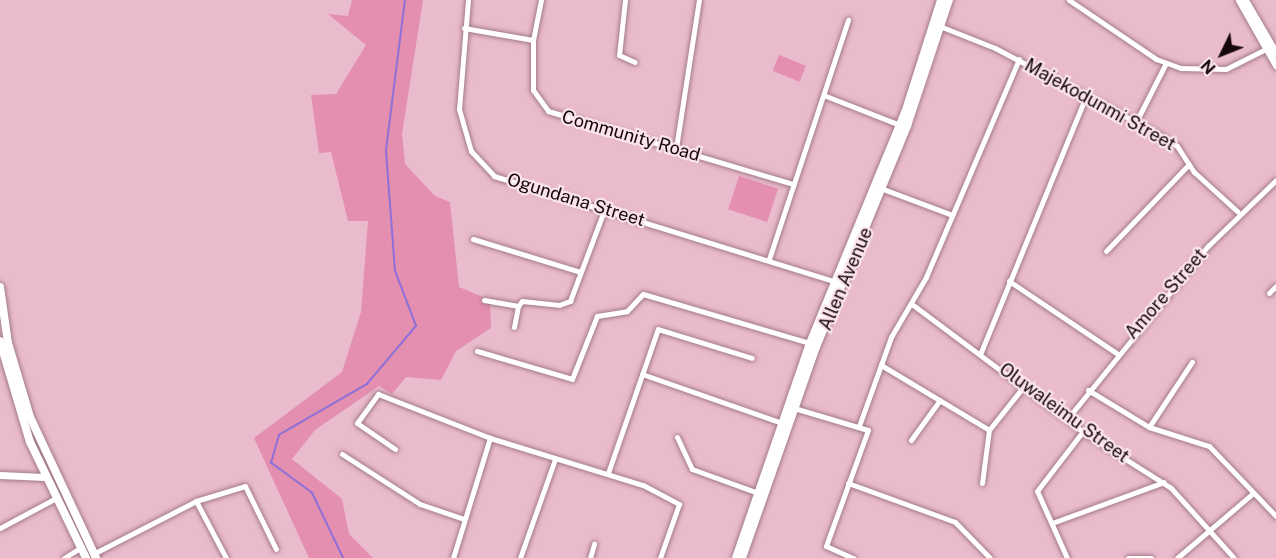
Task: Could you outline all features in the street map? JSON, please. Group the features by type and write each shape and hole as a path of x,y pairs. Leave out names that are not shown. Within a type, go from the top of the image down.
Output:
{"main road":[{"name":"Allen Avenue","path":"736,558 810,344 900,125 941,0"},
{"name":"Allen Avenue","path":"742,558 794,408 883,189 942,27 949,0"},
{"path":"0,287 8,343 30,417 92,557"},
{"path":"0,341 44,477 80,548 92,557"}],"street":[{"name":"Ogundana Street","path":"468,0 459,109 463,134 482,166 494,176 605,208 837,282"},
{"name":"Community Road","path":"541,0 533,40 533,90 548,111 793,184"},
{"path":"625,0 619,54 635,62"},
{"path":"676,148 699,0"},
{"path":"1069,0 1166,63 1215,70 1266,49"},
{"path":"1239,0 1276,65"},
{"path":"1245,0 1276,53"},
{"path":"769,259 793,184 826,96 848,20"},
{"name":"Majekodunmi Street","path":"942,27 1019,59 1177,146 1189,164 1238,212"},
{"path":"464,28 533,40"},
{"path":"859,426 891,338 913,305 1019,59"},
{"path":"1135,124 1166,63"},
{"path":"826,96 900,125"},
{"path":"981,352 1086,96"},
{"path":"1106,251 1189,164"},
{"name":"Amore Street","path":"1068,418 1116,353 1238,212 1276,180"},
{"path":"883,189 952,215"},
{"path":"484,300 518,306 527,300 565,304 605,208"},
{"path":"473,239 580,272"},
{"path":"1009,282 1116,353"},
{"path":"1269,293 1276,286"},
{"path":"477,351 572,379 597,316 627,311 643,294 810,344"},
{"name":"Oluwaleimu Street","path":"913,305 981,352 1083,431 1164,482 1234,558"},
{"path":"514,327 518,306"},
{"path":"608,473 654,332 662,327 752,358"},
{"path":"1149,427 1192,362"},
{"path":"881,365 989,430"},
{"path":"642,374 782,423"},
{"path":"982,483 989,430 1024,386"},
{"path":"1088,390 1149,427 1209,446 1276,516"},
{"path":"395,449 357,423 378,394 490,438 608,473 679,504 660,558"},
{"path":"911,440 940,400"},
{"path":"794,408 868,430 826,546 853,558"},
{"path":"1067,558 1038,486 1083,431"},
{"path":"453,558 490,438"},
{"path":"677,438 692,469 758,493"},
{"path":"342,454 420,504 464,519"},
{"path":"520,558 555,459"},
{"path":"0,475 44,477"},
{"path":"1052,523 1164,482"},
{"path":"848,483 940,515 990,558"},
{"path":"92,557 196,501 245,486 276,549"},
{"path":"1177,558 1253,493"},
{"path":"0,528 54,498"},
{"path":"196,501 226,558"},
{"path":"590,558 594,543"},
{"path":"64,558 80,548"},
{"path":"1128,558 1151,558"}],"shaded area":[{"path":"352,0 423,0 402,134 405,164 435,196 450,202 459,287 490,300 491,328 456,351 441,380 406,377 392,394 379,386 315,430 292,459 342,499 349,534 373,558 309,558 254,438 342,372 361,312 368,221 348,221 331,152 319,153 311,95 336,94 366,45 328,14 348,16"},
{"path":"779,55 806,66 800,82 773,71"},
{"path":"739,176 778,189 767,222 728,209"}],"waterway":[{"path":"343,558 312,493 271,463 279,435 367,384 416,326 395,271 386,150 405,0"}]}
